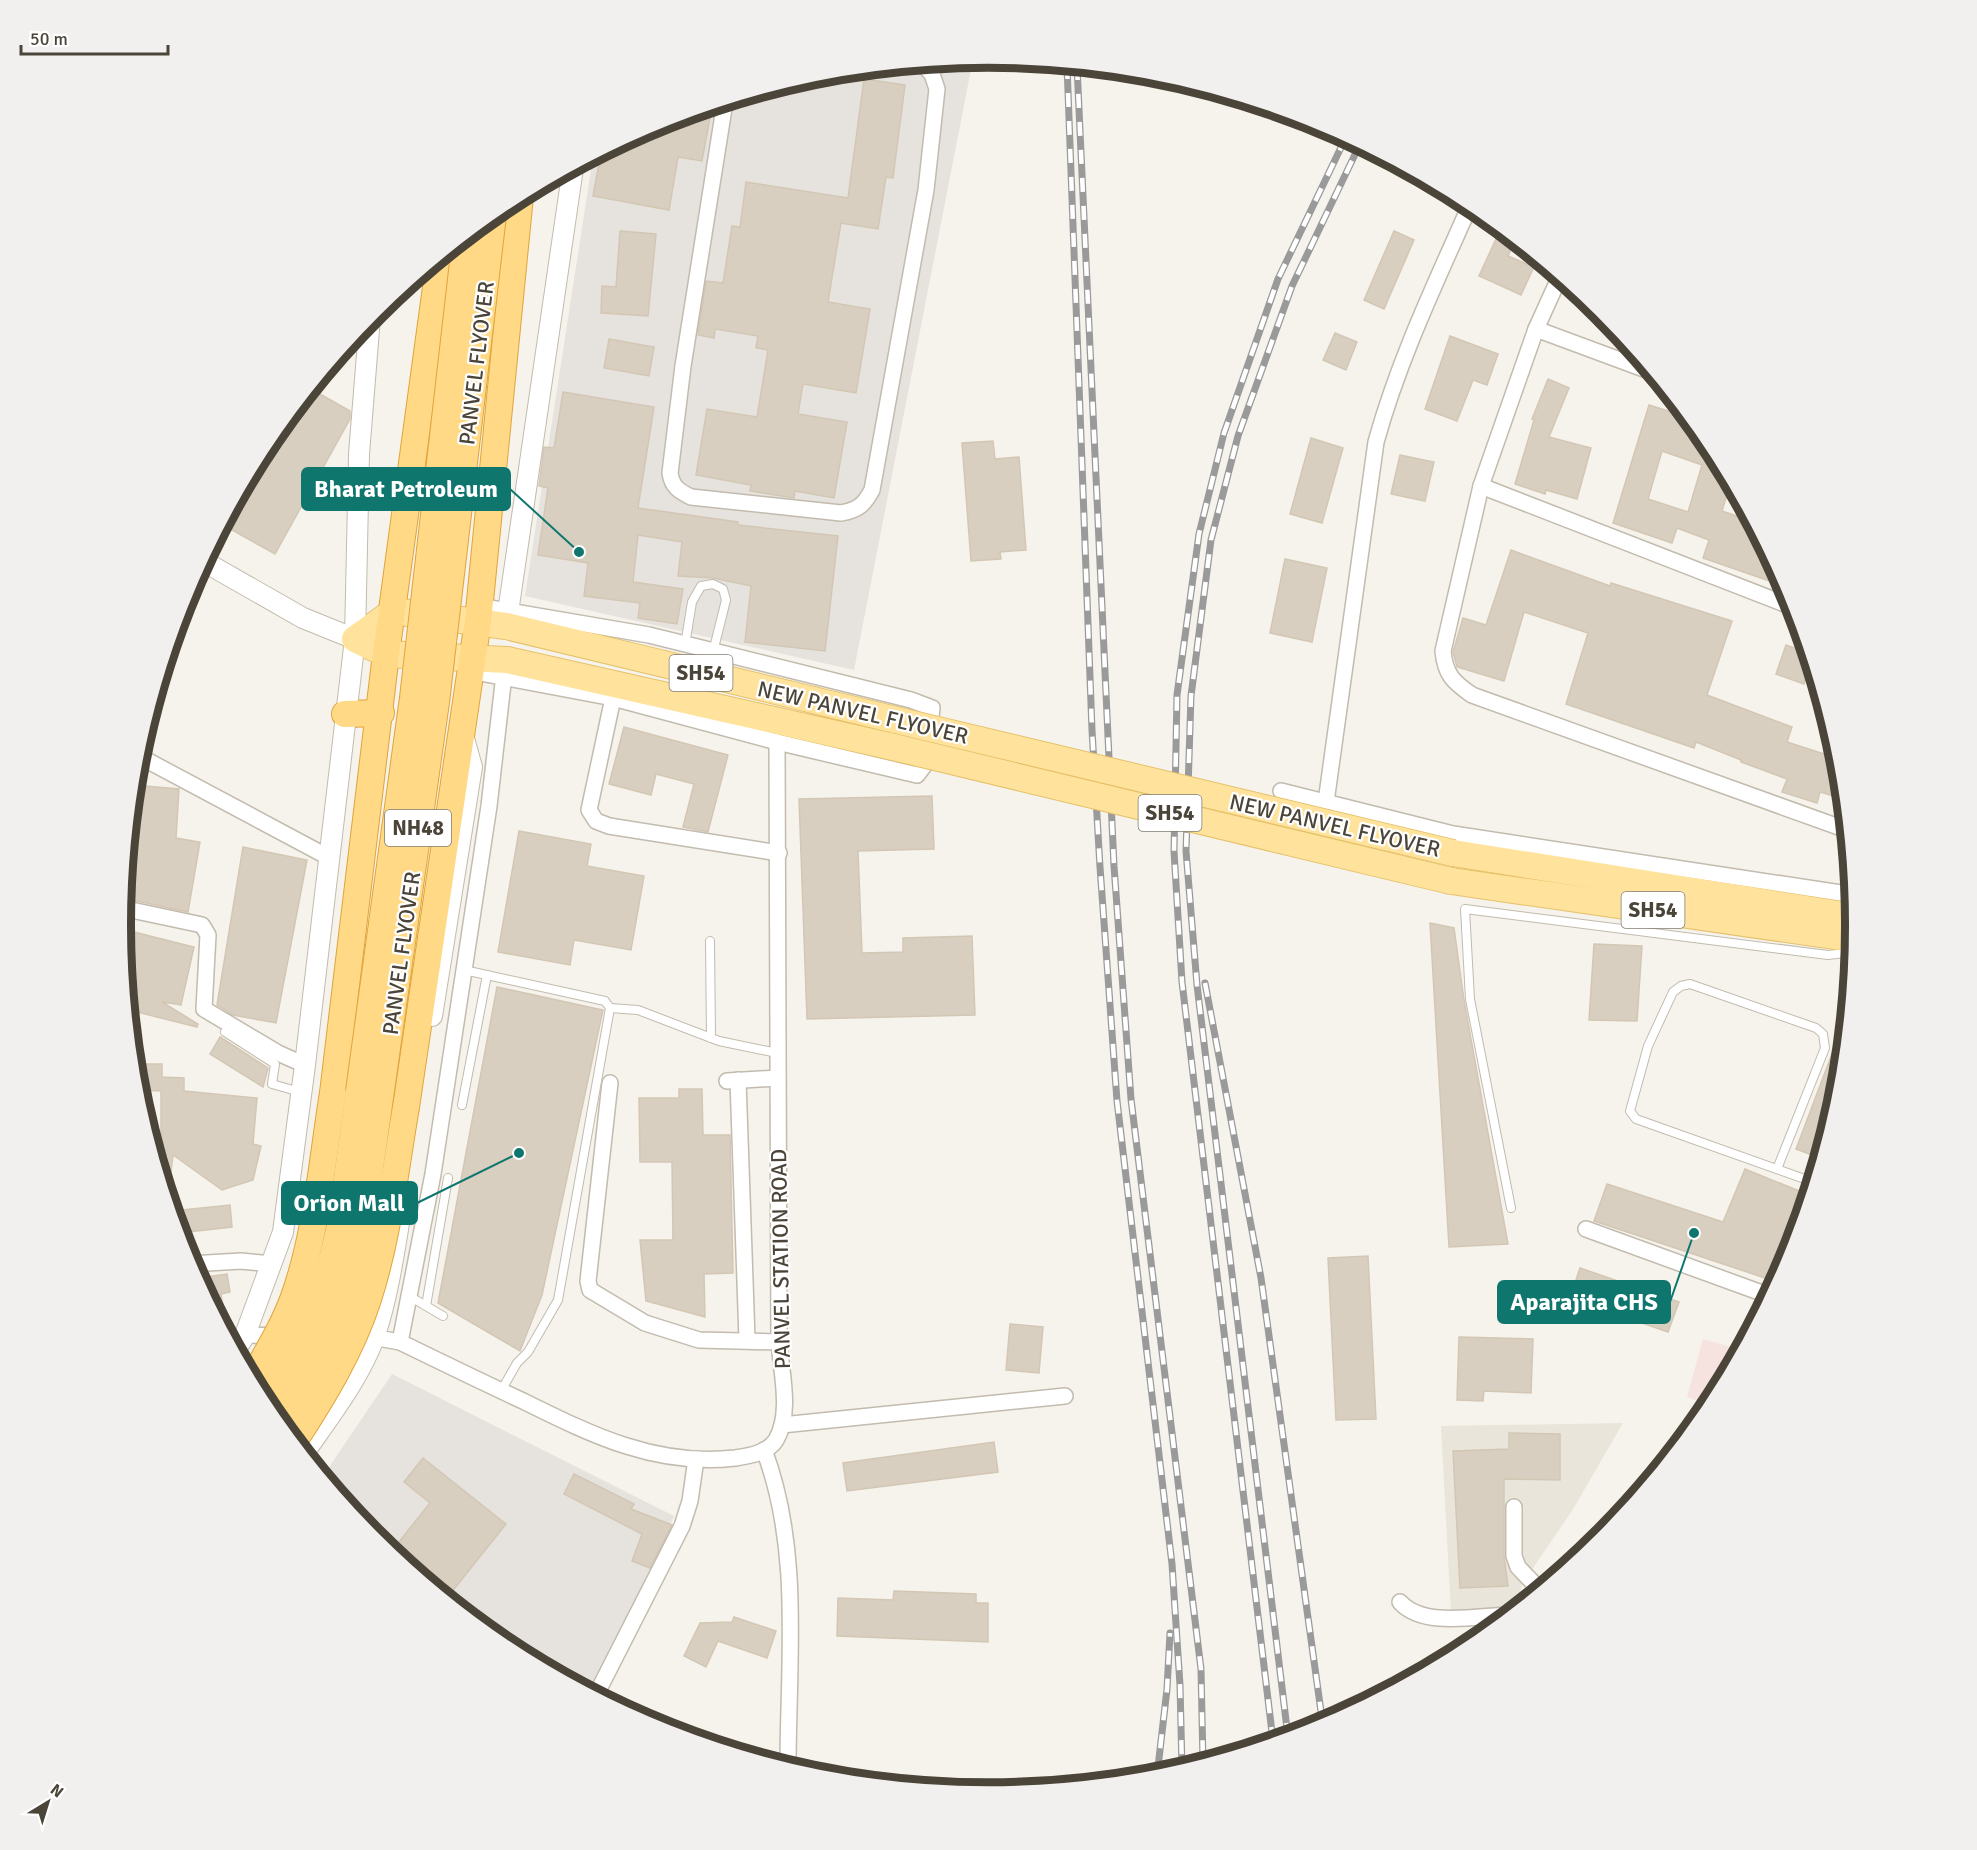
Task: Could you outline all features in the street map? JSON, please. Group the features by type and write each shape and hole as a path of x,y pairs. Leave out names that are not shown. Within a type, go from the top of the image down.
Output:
{"highway":[{"path":"299,1433 342,1360 368,1300 386,1224 406,1107 460,727 479,613 519,208"},
{"name":"PANVEL FLYOVER","path":"285,1414 304,1386 339,1318 357,1260 434,714 492,227"},
{"name":"PANVEL FLYOVER","path":"271,1393 284,1373 317,1309 332,1265 340,1225 413,698 465,246"},
{"path":"257,1371 285,1318 309,1249 333,1093 381,713 386,654 394,611 439,267"},
{"path":"345,714 381,713"}],"main road":[{"name":"SH54","path":"394,611 479,613 507,619"},
{"path":"355,639 394,611"},
{"name":"NEW PANVEL FLYOVER","path":"507,619 896,720 1453,853 1846,915"},
{"name":"SH54","path":"355,639 386,654 505,668"},
{"name":"NEW PANVEL FLYOVER","path":"505,668 890,746 1451,881 1846,938"}],"street":[{"path":"724,110 683,366 670,473 672,483 679,491 691,496 841,513 857,510 866,501 872,489 926,190 937,89 933,74 928,69"},
{"path":"400,1342 433,1174 489,806 505,668 777,742 917,775 926,763 933,708 838,681 649,635 507,619 572,176"},
{"path":"1326,802 1376,442 1387,401 1407,348 1467,213"},
{"path":"1557,283 1536,329 1481,486 1443,651 1444,669 1454,683 1472,695 1840,829"},
{"path":"1536,329 1639,367"},
{"path":"238,1339 283,1232 302,1092 355,639 359,454 369,333"},
{"path":"1481,486 1783,603"},
{"path":"210,565 303,618 355,639"},
{"path":"613,698 589,810 596,821 609,826 779,854"},
{"path":"308,1447 341,1400 374,1336 392,1263 472,767 460,727"},
{"name":"PANVEL STATION ROAD","path":"777,742 779,854 777,1078 779,1342 784,1406 782,1425"},
{"path":"147,760 328,857"},
{"path":"1281,790 1453,834 1845,894"},
{"path":"132,910 202,925 208,935 204,1009 278,1053 305,1065"},
{"path":"747,1339 733,1081 777,1078"},
{"path":"610,1083 588,1281 590,1290 645,1323 699,1340 747,1339 779,1342"},
{"path":"1586,1229 1763,1293"},
{"path":"201,1263 241,1261 271,1264"},
{"path":"239,1341 374,1336 400,1342 600,1438 644,1453 696,1459 750,1456 775,1442 782,1425 1065,1396"},
{"path":"764,1450 776,1480 787,1552 788,1758"},
{"path":"599,1689 682,1526 690,1501 696,1459"},
{"path":"1514,1507 1514,1556 1518,1567 1535,1585"},
{"path":"1401,1602 1408,1611 1426,1619 1496,1616"}],"lane":[{"path":"685,645 692,602 701,586 713,584 723,589 726,600 713,652"},
{"path":"1512,1209 1470,999 1465,909 1828,955 1845,953"},
{"path":"710,941 711,1038"},
{"path":"464,970 605,1001 610,1008 558,1300 528,1352 517,1363 501,1391"},
{"path":"462,1105 487,975"},
{"path":"1777,1169 1828,1050 1823,1034 1816,1028 1690,984 1673,992 1648,1046 1632,1097 1630,1111 1636,1119 1807,1180"},
{"path":"610,1008 638,1010 711,1038 777,1053"},
{"path":"225,1032 275,1064 272,1081 274,1086 302,1092"},
{"path":"426,1306 448,1178"},
{"path":"409,1296 443,1316"}],"shaded area":[{"path":"971,68 854,670 525,596 592,165 660,133 713,113 767,97 821,84 877,75 932,69"},
{"path":"1703,1339 1734,1348 1701,1402 1687,1397"},
{"path":"392,1374 674,1516 643,1585 592,1685 512,1638 466,1605 423,1570 382,1531 327,1470"},
{"path":"1623,1423 1572,1511 1522,1584 1518,1599 1506,1609 1451,1613 1441,1426"}],"building":[{"path":"864,79 905,85 893,178 886,177 878,229 841,223 828,302 870,309 856,393 803,384 798,414 847,422 834,498 795,491 794,498 750,491 751,485 696,475 707,409 757,417 768,350 756,348 758,336 715,329 714,338 698,335 706,281 723,283 732,226 740,227 746,182 848,198"},
{"path":"711,114 702,161 678,157 669,210 593,196 600,161 660,133"},
{"path":"620,231 656,234 648,316 601,313 602,286 616,287"},
{"path":"1394,231 1414,240 1384,309 1364,300"},
{"path":"1498,235 1512,246 1508,256 1534,267 1521,295 1479,276"},
{"path":"1335,333 1357,342 1346,370 1323,360"},
{"path":"1450,336 1498,354 1487,385 1473,380 1457,421 1425,409"},
{"path":"609,339 654,347 649,376 604,368"},
{"path":"1548,379 1569,388 1549,437 1591,448 1577,499 1546,490 1545,494 1515,484 1534,420 1532,419"},
{"path":"317,392 350,411 350,419 275,554 229,528 276,449"},
{"path":"563,392 654,407 638,508 738,522 738,525 838,536 825,651 745,642 751,586 713,578 678,576 682,542 638,535 633,582 683,589 677,624 638,618 640,603 584,596 588,563 538,555 548,488 539,486 544,447 554,448"},
{"path":"1649,405 1676,413 1728,491 1722,511 1743,518 1775,583 1703,558 1709,540 1677,528 1672,543 1613,523","holes":["1662,451 1702,465 1688,512 1648,499"]},
{"path":"1311,438 1343,448 1322,523 1290,514"},
{"path":"993,441 995,459 1019,457 1026,550 1000,552 1001,559 971,561 962,443"},
{"path":"1400,455 1434,462 1425,501 1391,494"},
{"path":"1511,550 1610,586 1611,583 1732,621 1707,695 1792,727 1787,742 1829,756 1836,797 1820,792 1817,803 1782,792 1787,779 1741,762 1741,760 1696,742 1694,748 1566,704 1588,633 1524,612 1504,681 1457,667 1453,652 1463,618 1486,625"},
{"path":"1285,559 1327,568 1312,642 1270,633"},
{"path":"1786,645 1800,650 1808,673 1804,684 1776,674"},
{"path":"624,727 728,755 708,832 683,827 694,784 656,774 651,795 609,784"},
{"path":"142,786 179,789 176,838 200,842 188,912 132,900 138,813"},
{"path":"932,796 934,849 858,851 862,953 903,952 903,938 972,936 975,1015 807,1019 799,799"},
{"path":"519,831 591,844 587,866 644,876 631,950 574,940 570,965 498,952"},
{"path":"243,847 307,860 276,1023 233,1015 217,1005"},
{"path":"1430,923 1454,928 1464,1000 1508,1244 1449,1247"},
{"path":"131,931 194,947 181,1005 162,1002 198,1024 197,1027 136,1012"},
{"path":"1594,944 1642,946 1637,1021 1589,1020"},
{"path":"497,987 603,1010 542,1295 520,1351 438,1303"},
{"path":"1839,1035 1830,1092 1814,1156 1796,1149"},
{"path":"220,1037 268,1068 263,1087 210,1054"},
{"path":"142,1064 162,1064 162,1077 184,1078 184,1091 257,1098 253,1144 261,1146 253,1180 222,1190 173,1155 170,1179 160,1146 161,1091 147,1090"},
{"path":"679,1089 702,1089 703,1135 730,1135 733,1273 704,1274 705,1317 646,1301 640,1240 673,1240 672,1162 640,1162 639,1098 679,1098"},
{"path":"1745,1169 1803,1192 1769,1279 1594,1221 1607,1184 1723,1222"},
{"path":"230,1205 232,1227 188,1232 180,1210"},
{"path":"1368,1256 1376,1419 1336,1420 1328,1258"},
{"path":"1580,1268 1679,1302 1668,1332 1570,1298"},
{"path":"227,1274 230,1292 221,1294 224,1314 219,1304 207,1277"},
{"path":"1010,1324 1043,1327 1039,1373 1006,1370"},
{"path":"1459,1337 1533,1339 1531,1393 1484,1391 1483,1401 1457,1400"},
{"path":"1509,1433 1560,1434 1560,1480 1504,1479 1504,1556 1508,1586 1460,1588 1453,1451 1509,1449"},
{"path":"994,1442 998,1472 847,1491 843,1463"},
{"path":"423,1458 506,1524 451,1593 397,1545 430,1503 404,1482"},
{"path":"574,1474 634,1504 631,1509 672,1525 650,1568 632,1561 642,1534 564,1494"},
{"path":"894,1591 976,1594 976,1603 988,1603 988,1642 837,1636 838,1598 893,1600"},
{"path":"734,1617 776,1631 767,1658 718,1641 706,1667 684,1656 700,1623 732,1622"}],"railway":[{"path":"1067,71 1092,730 1100,867 1117,1101 1172,1564 1180,1685 1182,1760"},
{"path":"1077,73 1114,866 1131,1099 1201,1669 1203,1755"},
{"path":"1272,1734 1182,982 1174,851 1177,695 1199,534 1224,433 1278,279 1342,144"},
{"path":"1287,1728 1197,985 1186,851 1191,696 1211,540 1238,436 1292,286 1357,151"},
{"path":"1205,983 1261,1278 1321,1715"},
{"path":"1158,1765 1167,1689 1170,1633"}],"place":[{"name":"Bharat Petroleum","path":"579,552"},
{"name":"Orion Mall","path":"519,1153"},
{"name":"Aparajita CHS","path":"1694,1233"}]}
